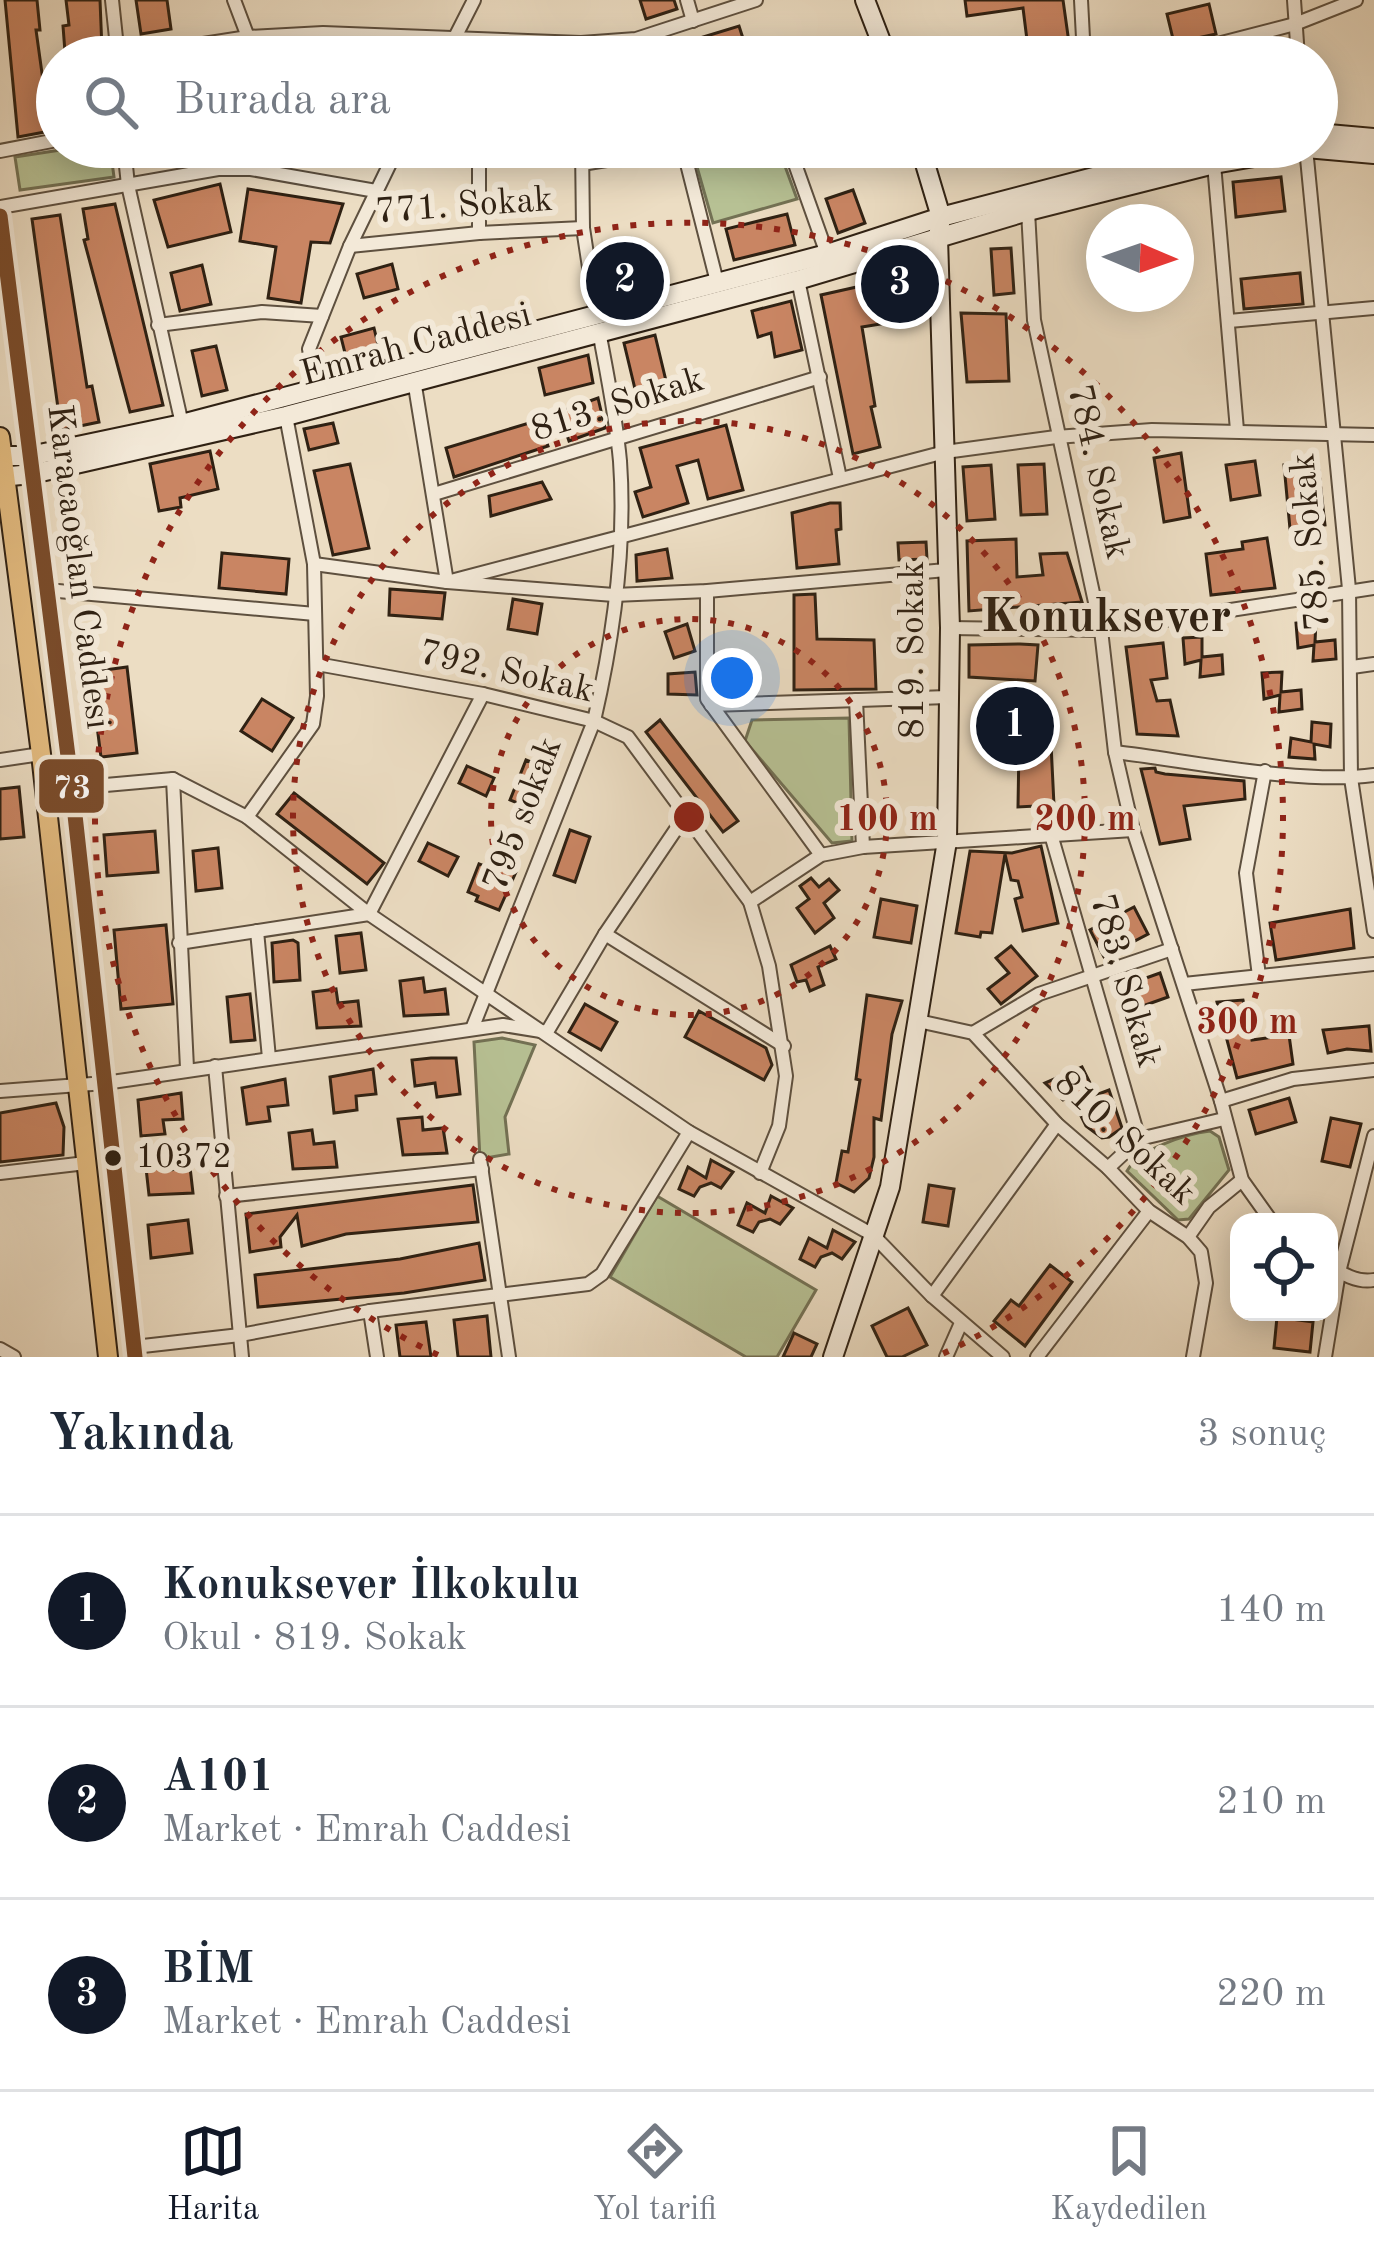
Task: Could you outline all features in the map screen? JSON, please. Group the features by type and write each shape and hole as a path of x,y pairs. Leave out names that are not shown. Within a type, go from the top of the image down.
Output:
{"main road":[{"name":"Karacaoğlan Caddesi","path":"0,211 72,788 134,1352"},
{"name":"Karacaoğlan Caddesi","path":"1,461 41,754 108,1357"}],"street":[{"path":"112,0 116,36"},
{"path":"234,0 248,36"},
{"path":"456,36 474,0"},
{"path":"687,0 694,21"},
{"path":"646,36 756,0"},
{"path":"865,0 879,36"},
{"path":"1081,0 1083,36"},
{"path":"1294,0 1296,36"},
{"path":"1248,36 1356,0"},
{"path":"263,36 323,32 398,36"},
{"path":"1338,135 1374,138"},
{"path":"0,151 36,144"},
{"name":"Emrah Caddesi","path":"1338,151 1374,154"},
{"path":"126,168 182,424"},
{"path":"316,387 309,350 387,168"},
{"path":"479,168 479,233"},
{"name":"795 sokak","path":"472,1030 594,721 604,677 621,501 617,437 583,228 582,168"},
{"path":"690,168 717,282"},
{"path":"796,168 827,254"},
{"name":"819. Sokak","path":"833,1357 890,1187 947,842 950,628 940,218 926,168"},
{"name":"Emrah Caddesi","path":"31,465 286,416 940,218 1156,168"},
{"name":"Emrah Caddesi","path":"31,465 316,387 798,280 1169,168"},
{"path":"1213,168 1237,430"},
{"name":"785. Sokak","path":"1308,168 1348,589 1351,778 1374,931"},
{"path":"0,211 218,170 251,169 376,190"},
{"name":"784. Sokak","path":"1028,211 1034,320 1101,630 1114,752 1133,830 1242,1180 1266,1213"},
{"name":"771. Sokak","path":"350,246 583,228"},
{"path":"798,280 840,478"},
{"path":"1228,321 1374,308"},
{"path":"158,325 262,312 322,316"},
{"name":"813. Sokak","path":"434,494 820,377"},
{"path":"414,380 447,582"},
{"path":"247,817 313,724 317,664 314,564 286,416"},
{"path":"447,582 945,452 1152,430 1374,435"},
{"path":"1,461 31,465"},
{"path":"314,564 447,582 614,595 946,570"},
{"path":"950,628 1101,630 1374,588"},
{"path":"47,590 315,614"},
{"path":"707,591 706,699 821,855"},
{"name":"792. Sokak","path":"317,664 483,694 594,721 628,737 750,902 769,966 786,1076 779,1126 760,1173"},
{"path":"1352,667 1374,664"},
{"path":"369,914 483,694"},
{"path":"711,705 948,697"},
{"path":"856,700 863,847"},
{"path":"1114,752 1265,771 1351,778 1374,775"},
{"path":"0,760 41,754"},
{"path":"1259,976 1246,873 1265,771"},
{"path":"173,779 187,1069"},
{"path":"72,788 173,779 247,817 369,914 689,1132 872,1235 932,1296 1003,1357"},
{"path":"547,1032 604,934 686,812"},
{"path":"750,902 821,855 863,847 1133,830"},
{"name":"783. Sokak","path":"1052,838 1139,1139"},
{"path":"178,943 369,914"},
{"path":"256,931 269,1058"},
{"path":"604,934 784,1046"},
{"path":"918,1021 973,1033 1039,994 1172,949"},
{"path":"1184,984 1374,964"},
{"path":"0,1091 105,1083 503,1025 547,1032"},
{"name":"810. Sokak","path":"973,1033 1057,1124 1149,1211 1202,1252 1206,1283 1193,1357"},
{"path":"215,1066 242,1357"},
{"path":"1221,1101 1293,1079 1374,1070"},
{"path":"1108,1168 1139,1139 1224,1119"},
{"path":"932,1296 1057,1124"},
{"path":"134,1352 370,1311 588,1284 602,1274 689,1132"},
{"path":"1338,1255 1374,1136"},
{"path":"0,1173 86,1163"},
{"path":"226,1196 481,1164 509,1357"},
{"path":"1188,1237 1209,1208 1242,1180"},
{"path":"1037,1357 1149,1211"},
{"path":"1338,1270 1365,1282 1374,1280"},
{"path":"370,1311 377,1357"},
{"path":"1325,1357 1329,1321"},
{"path":"946,1357 961,1323"},
{"path":"0,1349 17,1356"}],"green space":[{"path":"36,154 36,168 113,168 114,177 20,190 15,157"},
{"path":"697,168 786,168 797,199 713,223"},
{"path":"849,718 852,841 832,843 745,741 752,720"},
{"path":"502,1038 535,1045 505,1117 509,1154 480,1159 474,1042"},
{"path":"1210,1131 1219,1137 1229,1170 1189,1219 1178,1220 1127,1171 1152,1149"},
{"path":"657,1196 816,1290 777,1357 746,1357 610,1277"}],"building":[{"path":"5,0 37,0 36,134 18,137"},
{"path":"66,0 100,0 101,36 64,36 63,26 69,25"},
{"path":"136,0 167,0 171,29 141,34"},
{"path":"640,0 674,0 677,9 646,19"},
{"path":"965,0 1063,0 1068,36 1026,36 1023,8 967,16"},
{"path":"1209,4 1216,34 1172,36 1167,14"},
{"path":"739,26 742,36 706,36"},
{"path":"1281,177 1285,211 1236,217 1233,182"},
{"path":"220,184 231,232 168,247 154,200"},
{"path":"248,189 343,204 330,243 311,242 301,303 268,298 276,247 240,241"},
{"path":"853,190 865,223 838,233 826,199"},
{"path":"115,204 163,405 130,412 84,240 88,239 83,209"},
{"path":"787,214 795,245 734,260 726,229"},
{"path":"60,215 87,387 92,386 99,422 61,430 32,219"},
{"path":"631,239 636,259 643,257 650,278 614,287 604,253"},
{"path":"1011,248 1014,293 994,295 991,249"},
{"path":"392,264 398,289 364,298 357,274"},
{"path":"202,265 211,304 180,311 171,273"},
{"path":"1300,273 1303,304 1244,309 1241,279"},
{"path":"910,275 917,318 862,327 880,447 853,454 821,295"},
{"path":"791,301 802,350 775,357 771,333 758,337 752,311"},
{"path":"961,313 1006,314 1009,381 967,382"},
{"path":"374,328 380,353 347,361 341,337"},
{"path":"655,335 666,381 635,389 624,343"},
{"path":"216,346 227,390 202,396 192,351"},
{"path":"588,355 593,383 545,395 539,368"},
{"path":"598,398 605,428 569,441 559,412"},
{"path":"539,420 548,446 454,477 446,448"},
{"path":"333,423 338,443 309,450 304,429"},
{"path":"726,425 743,490 708,499 698,460 677,466 688,503 643,517 635,492 651,487 640,448"},
{"path":"210,451 218,489 180,498 181,507 159,511 150,464"},
{"path":"1181,453 1190,517 1164,522 1154,458"},
{"path":"1255,461 1260,495 1231,500 1226,465"},
{"path":"350,464 369,548 333,555 314,471"},
{"path":"1044,464 1047,514 1021,515 1018,465"},
{"path":"1318,464 1325,525 1290,529 1284,465"},
{"path":"991,465 995,519 967,521 963,467"},
{"path":"542,482 551,499 491,516 489,496"},
{"path":"840,503 839,564 797,568 792,513"},
{"path":"1267,538 1275,588 1211,595 1206,554 1243,549 1242,542"},
{"path":"1016,539 1017,577 1043,575 1040,554 1067,553 1082,602 969,611 967,541"},
{"path":"926,542 927,559 899,560 898,543"},
{"path":"667,549 672,578 637,581 636,555"},
{"path":"222,553 289,559 286,594 219,588"},
{"path":"390,589 445,593 442,619 389,615"},
{"path":"815,594 817,639 874,640 876,689 794,690 794,595"},
{"path":"513,599 542,604 537,634 508,629"},
{"path":"1316,621 1315,642 1335,640 1336,659 1313,661 1314,645 1298,648 1296,623"},
{"path":"687,624 695,651 674,658 665,632"},
{"path":"1202,637 1202,657 1222,655 1223,674 1200,677 1201,660 1185,664 1183,638"},
{"path":"1163,643 1167,678 1151,680 1157,701 1170,700 1178,736 1137,734 1126,647"},
{"path":"969,645 1038,645 1035,681 969,677"},
{"path":"127,667 137,753 101,757 90,672"},
{"path":"695,672 697,695 668,694 668,674"},
{"path":"1282,672 1281,692 1301,690 1302,709 1279,712 1280,695 1264,699 1262,673"},
{"path":"262,699 293,718 272,751 241,731"},
{"path":"660,720 738,821 723,832 646,732"},
{"path":"1312,722 1331,724 1330,747 1314,744 1315,759 1289,757 1291,738 1311,742"},
{"path":"1051,744 1054,805 1018,807 1019,746"},
{"path":"526,760 551,770 537,811 510,800"},
{"path":"467,766 494,778 486,796 459,783"},
{"path":"1155,768 1165,774 1244,781 1245,799 1184,806 1190,839 1160,844 1141,769"},
{"path":"19,787 24,837 0,839 0,789"},
{"path":"294,793 384,863 367,884 277,814"},
{"path":"570,830 590,837 575,882 554,875"},
{"path":"155,831 158,872 107,876 104,835"},
{"path":"428,843 458,857 448,876 419,861"},
{"path":"1041,846 1058,923 1023,931 1015,899 1022,897 1018,881 1011,880 1005,854 992,933 981,932 980,937 956,933 970,851 1012,853"},
{"path":"218,848 222,888 196,891 193,851"},
{"path":"493,862 516,872 499,910 476,901 478,896 468,892 479,864 490,868"},
{"path":"811,878 819,887 829,879 839,890 824,903 834,918 815,933 797,908 809,899 800,886"},
{"path":"881,899 917,906 911,943 874,937"},
{"path":"1134,907 1148,934 1104,957 1090,930"},
{"path":"1350,909 1354,948 1276,960 1270,923"},
{"path":"166,925 173,1004 121,1009 114,930"},
{"path":"361,933 366,970 340,973 336,936"},
{"path":"272,943 298,943 300,980 274,982"},
{"path":"830,946 836,959 818,967 824,985 810,991 806,980 797,982 791,965"},
{"path":"1011,946 1037,976 1001,1004 988,989 1009,973 996,958"},
{"path":"1160,973 1168,997 1126,1012 1118,988"},
{"path":"423,978 425,992 445,989 448,1014 404,1016 400,981"},
{"path":"336,989 338,1003 358,1001 361,1026 317,1028 313,992"},
{"path":"250,994 255,1040 231,1042 227,997"},
{"path":"867,995 902,1001 892,1034 881,1120 874,1118 869,1178 854,1192 836,1183 842,1151 848,1152 860,1080 856,1079"},
{"path":"1243,1000 1252,1040 1289,1035 1293,1064 1237,1078 1217,1002"},
{"path":"585,1004 617,1022 601,1050 569,1032"},
{"path":"699,1011 766,1048 772,1065 764,1080 685,1037"},
{"path":"1369,1026 1371,1051 1328,1053 1323,1030"},
{"path":"456,1058 460,1094 437,1097 435,1083 415,1086 412,1060"},
{"path":"1082,1067 1096,1095 1109,1090 1122,1128 1109,1137 1102,1138 1086,1126 1071,1096 1063,1100 1045,1083"},
{"path":"373,1069 376,1094 356,1096 357,1110 334,1113 330,1077"},
{"path":"285,1079 288,1105 268,1107 270,1121 247,1124 242,1088"},
{"path":"181,1093 183,1119 163,1120 165,1134 141,1136 138,1100"},
{"path":"1289,1098 1296,1122 1256,1134 1249,1110"},
{"path":"56,1103 64,1127 63,1155 0,1162 0,1113"},
{"path":"422,1117 423,1130 443,1128 447,1153 403,1155 398,1119"},
{"path":"1331,1118 1361,1124 1350,1167 1322,1161"},
{"path":"312,1130 314,1144 334,1142 337,1167 293,1169 289,1133"},
{"path":"168,1156 170,1170 190,1167 193,1193 149,1195 145,1159"},
{"path":"711,1160 733,1172 721,1188 711,1183 694,1196 679,1189 688,1167 706,1178"},
{"path":"473,1185 478,1222 346,1234 302,1246 297,1215 280,1237 281,1247 250,1252 246,1214"},
{"path":"929,1185 954,1189 948,1226 923,1222"},
{"path":"771,1196 793,1208 780,1224 770,1219 759,1222 753,1232 738,1225 747,1203 765,1213"},
{"path":"188,1220 192,1253 151,1258 148,1225"},
{"path":"833,1230 855,1242 842,1259 832,1253 821,1257 815,1267 800,1259 809,1238 827,1248"},
{"path":"479,1243 485,1280 258,1307 255,1275 400,1259"},
{"path":"1050,1265 1072,1282 1025,1346 994,1321 1011,1300 1019,1306"},
{"path":"908,1308 927,1345 902,1357 887,1357 872,1326"},
{"path":"487,1316 491,1357 458,1357 454,1320"},
{"path":"1277,1321 1313,1322 1310,1352 1274,1348"},
{"path":"426,1322 431,1357 400,1357 396,1325"},
{"path":"794,1333 817,1344 811,1357 783,1357"}],"transit line":[{"name":"73","path":"0,216 72,788 135,1357"}],"place":[{"name":"A101","path":"625,281"},
{"name":"BİM","path":"900,284"},
{"name":"Konuksever İlkokulu","path":"1015,726"},
{"name":"10372","path":"113,1158"}],"district":[{"name":"Konuksever","path":"1106,618"}]}
